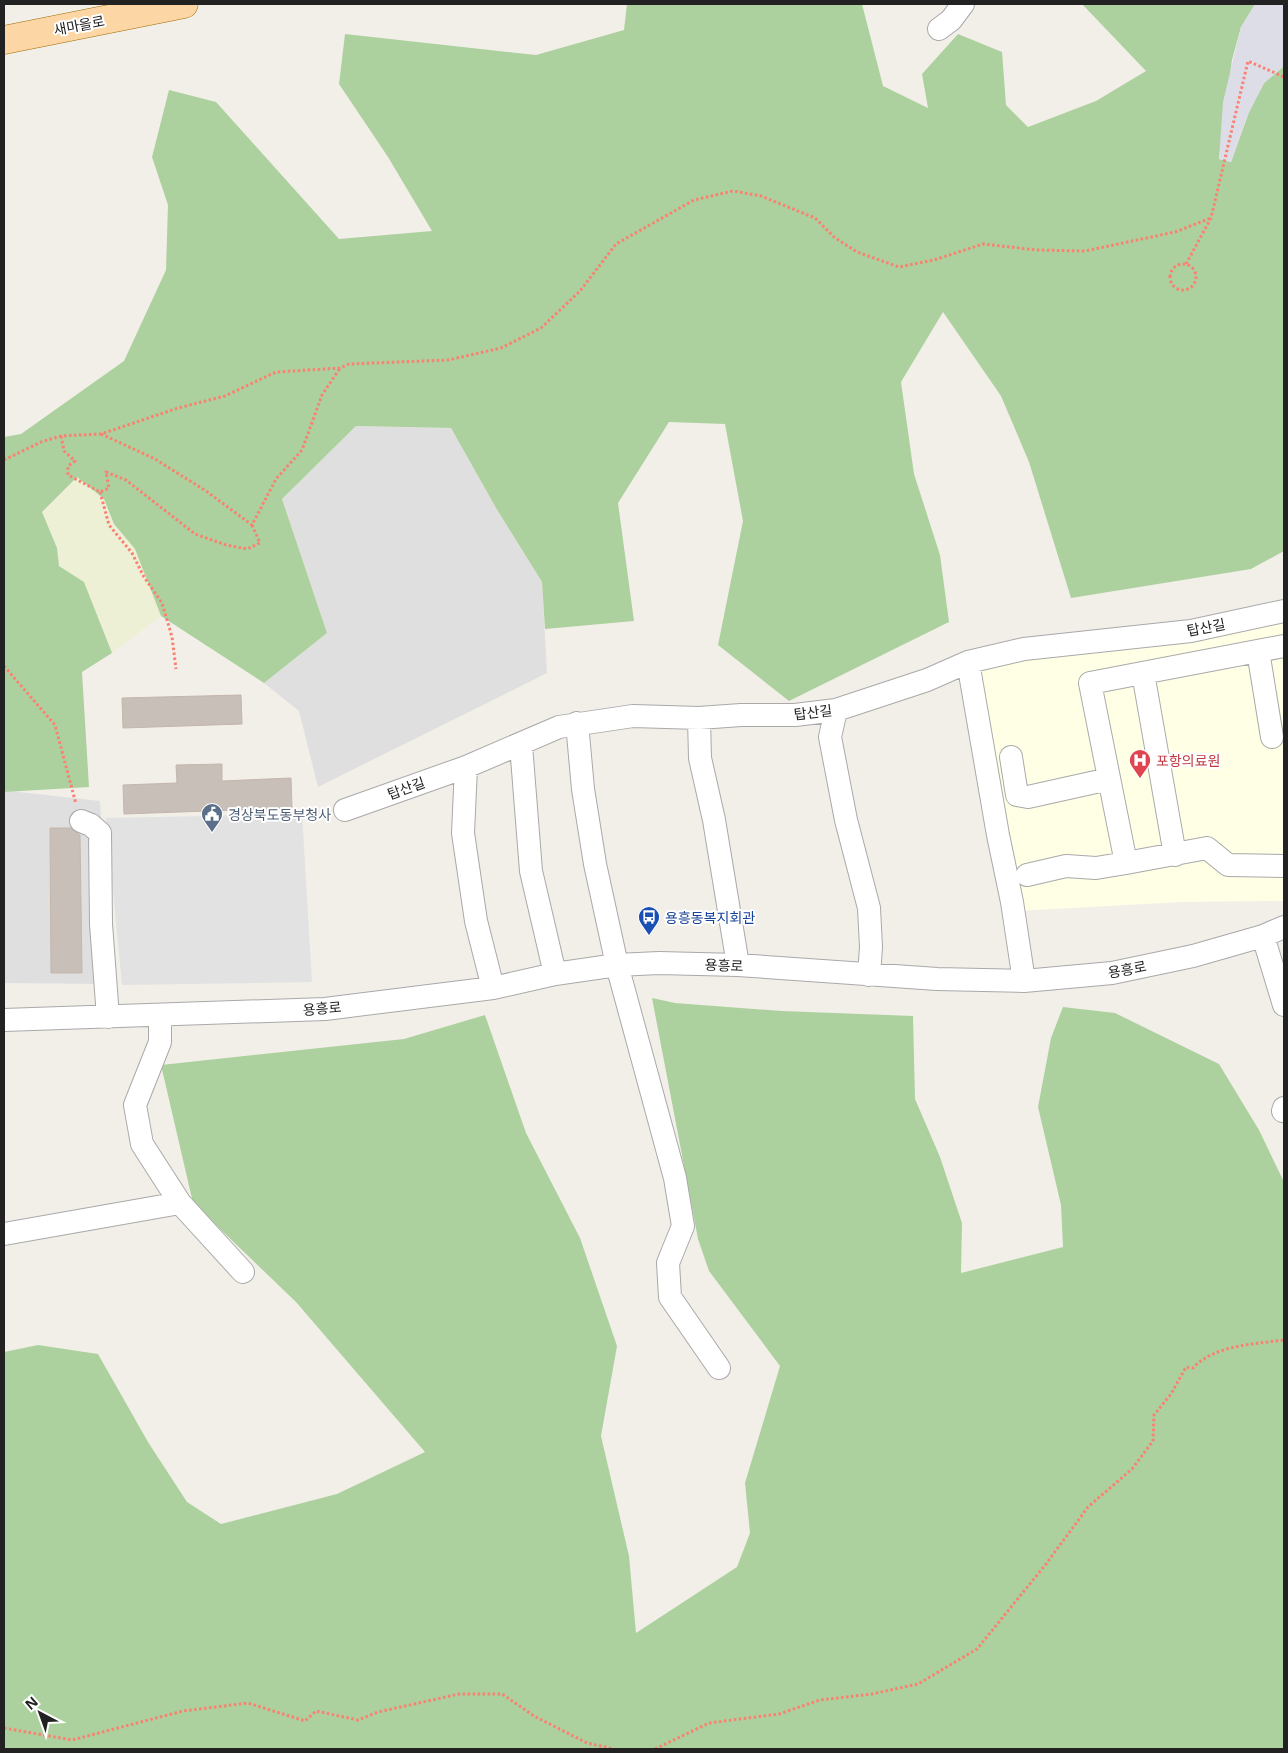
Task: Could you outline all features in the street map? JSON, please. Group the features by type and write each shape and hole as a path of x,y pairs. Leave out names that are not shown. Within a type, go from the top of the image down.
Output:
{"main road":[{"name":"새마을로","path":"4,40 184,4"}],"street":[{"path":"938,29 951,20 963,4"},
{"name":"탑산길","path":"345,810 466,768 559,727 577,723 633,716 699,718 741,715 795,715 836,710 927,680 968,662 1024,649 1191,631 1284,610"},
{"path":"1161,634 1150,671 1175,855"},
{"path":"1126,863 1090,683 1284,646"},
{"path":"1258,651 1272,737"},
{"path":"968,662 998,835 1012,902 1024,982"},
{"path":"836,710 830,737 846,820 869,908 871,947 869,975"},
{"path":"699,718 700,758 714,820 738,965"},
{"path":"577,723 583,789 595,864 617,965 675,1178 684,1226 668,1263 670,1297 720,1368"},
{"path":"521,745 531,871 555,974"},
{"path":"1011,757 1017,794 1028,797 1109,779"},
{"path":"466,768 463,833 476,921 493,988"},
{"path":"81,821 91,825 100,833 102,934 108,1017"},
{"path":"1027,874 1066,866 1096,868 1207,848 1228,865 1284,866"},
{"name":"용흥로","path":"4,1020 325,1009 493,988 555,974 617,965 738,965 869,975 1024,982 1112,973 1193,956 1263,936 1284,927"},
{"path":"1263,936 1284,1005"},
{"path":"160,1016 160,1042 135,1105 142,1144 180,1203 243,1272"},
{"path":"4,1234 180,1203"}],"path":[{"path":"1186,264 1211,218 1248,61 1284,77"},
{"path":"4,460 41,442 61,436 101,434 178,408 225,396 276,372 340,368 349,364 448,360 501,348 540,328 580,291 616,244 694,200 733,191 761,196 815,218 834,237 857,252 899,267 934,260 983,244 1036,250 1085,251 1175,232 1211,218"},
{"path":"1186,264 1192,266 1197,277 1191,288 1180,290 1171,282 1169,277 1175,266 1186,264"},
{"path":"252,525 276,479 302,450 322,395 340,368"},
{"path":"100,492 109,488 106,472 126,480 195,534 226,545 247,549 260,543 252,525 206,491 156,459 101,434"},
{"path":"61,436 64,451 75,461 68,466 68,475 100,492 109,525 132,553 144,577 162,603 172,637 176,669"},
{"path":"4,666 54,725 81,821"},
{"path":"655,1749 709,1723 779,1714 820,1700 872,1694 918,1684 960,1661 978,1649 1046,1564 1088,1507 1132,1470 1153,1441 1154,1415 1171,1394 1186,1367 1193,1368 1197,1363 1232,1346 1284,1340"},
{"path":"4,1728 72,1740 183,1711 248,1703 305,1721 316,1711 358,1720 378,1712 459,1694 502,1694 534,1716 587,1744 614,1749"}],"shaded area":[{"path":"1255,4 1284,4 1284,66 1264,83 1249,112 1231,162 1219,159 1223,102 1241,27"},
{"path":"356,426 451,428 496,508 542,582 547,673 318,787 299,711 264,683 327,633 282,499"},
{"path":"77,477 104,499 114,524 135,549 161,616 112,653 84,582 59,566 57,548 42,513"},
{"name":"포항의료원","path":"1284,605 1284,901 1181,902 1018,911 973,658"},
{"path":"10,791 100,801 110,984 4,983 4,792"},
{"path":"302,814 312,982 122,985 106,818"}],"green space":[{"path":"627,4 862,4 883,86 928,108 922,74 958,34 1002,52 1006,105 1028,127 1096,101 1146,71 1082,4 1262,4 1255,5 1241,27 1232,60 1219,159 1231,162 1249,112 1264,83 1284,66 1284,551 1251,569 1071,598 1029,462 1001,396 943,312 901,382 914,474 940,555 949,622 789,701 718,645 743,521 725,424 669,422 618,503 634,621 545,629 542,582 496,508 451,428 356,426 282,499 327,633 264,683 161,616 135,549 114,524 104,499 77,477 42,512 57,548 59,566 84,582 112,653 82,672 89,787 4,792 4,437 21,434 124,361 166,270 168,205 152,157 169,90 216,102 339,239 432,231 388,157 339,84 345,34 536,55 624,30"},
{"path":"652,998 675,1003 782,1011 913,1016 915,1099 940,1157 962,1223 961,1273 1063,1247 1061,1205 1038,1107 1051,1038 1063,1007 1115,1013 1219,1064 1259,1130 1284,1182 1284,1749 4,1749 4,1352 38,1345 98,1354 148,1442 187,1502 221,1524 337,1494 425,1452 296,1302 193,1203 161,1065 404,1039 485,1015 526,1133 580,1238 617,1346 601,1436 629,1556 636,1633 737,1567 750,1533 745,1483 780,1366 709,1271 698,1239"}],"building":[{"path":"241,695 242,724 123,728 122,698"},
{"path":"222,764 222,781 291,778 292,808 124,814 123,785 177,783 176,765"},
{"path":"50,828 70,828 80,835 82,973 51,973"}],"place":[{"name":"포항의료원","path":"1140,779"},
{"name":"경상북도동부청사","path":"212,833"},
{"name":"용흥동복지회관","path":"649,936"}]}
